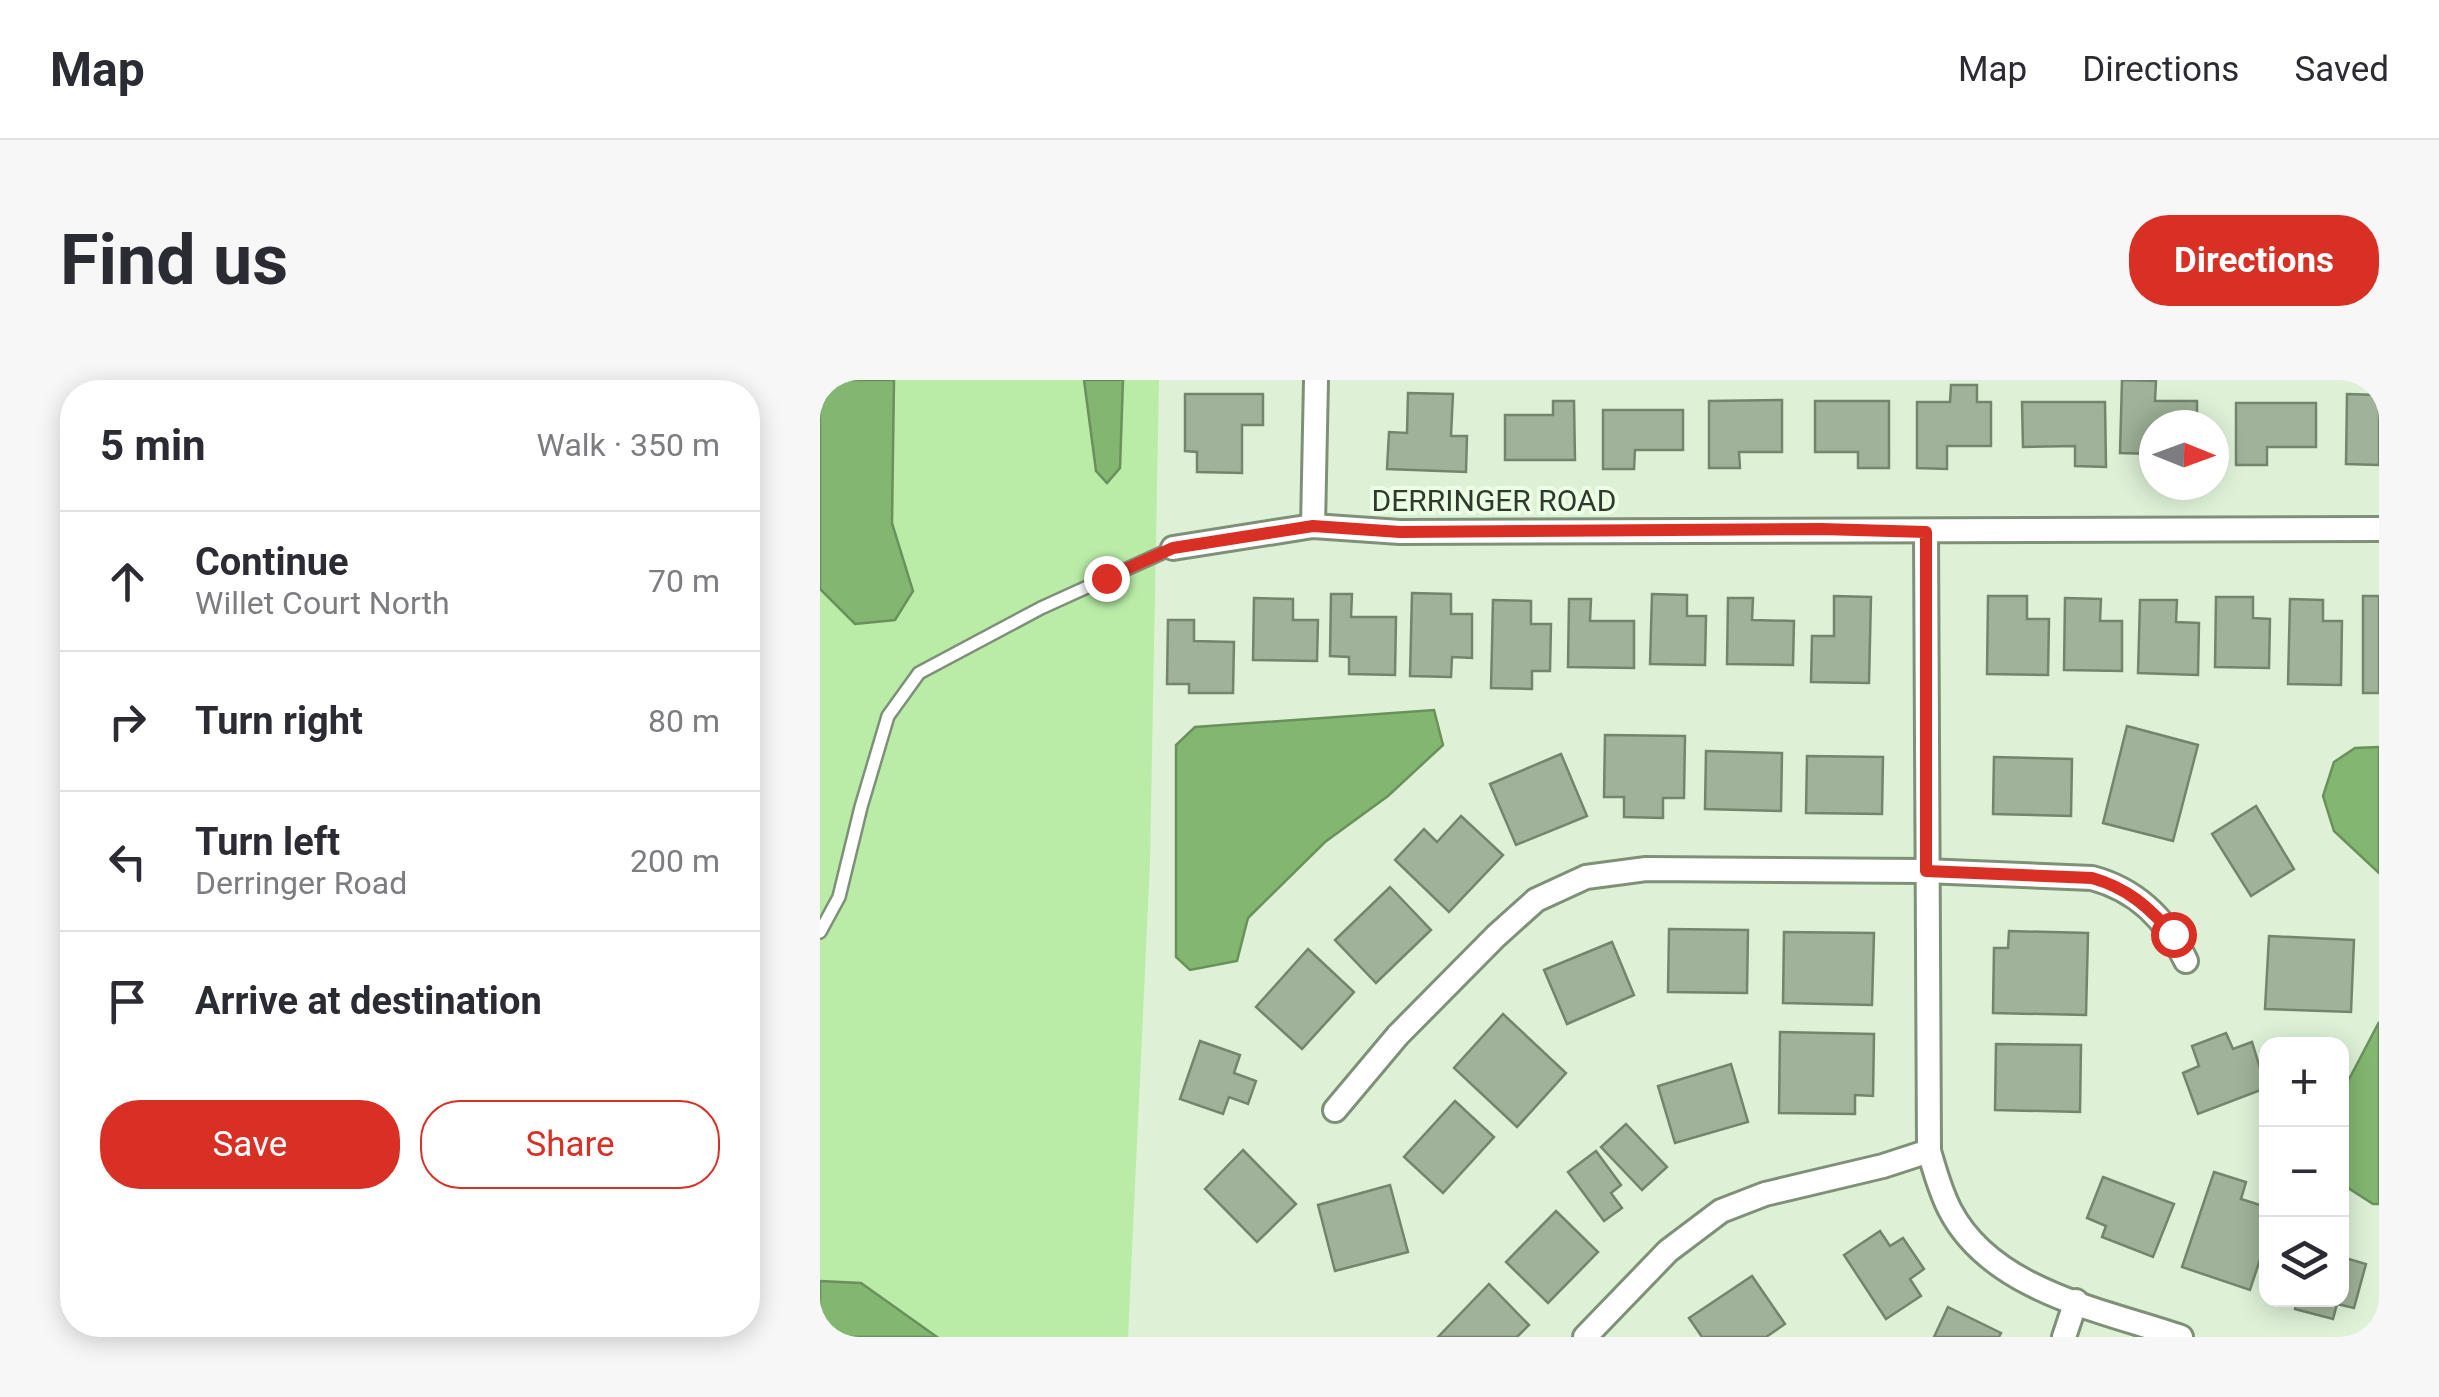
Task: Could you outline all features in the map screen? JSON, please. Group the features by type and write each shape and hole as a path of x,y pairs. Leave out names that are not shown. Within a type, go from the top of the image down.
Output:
{"street":[{"path":"1313,526 1316,380"},
{"name":"DERRINGER ROAD","path":"1173,548 1313,526 1400,532 2379,529"},
{"path":"1926,532 1929,1151 1950,1210 1967,1235 1999,1264 2031,1285 2181,1337"},
{"path":"1336,1110 1398,1035 1496,936 1536,900 1586,877 1646,869 1926,871 2092,878 2117,885 2145,904 2173,934 2186,961"},
{"path":"1585,1337 1668,1251 1721,1211 1765,1194 1929,1151"},
{"path":"2064,1337 2076,1301"}],"lane":[{"name":"DERRINGER ROAD","path":"820,932 840,897 888,716 920,674 1041,608 1173,548"}],"shaded area":[{"path":"820,380 1159,380 1150,863 1128,1337 820,1337"},
{"path":"836,380 894,380 892,523 913,591 895,620 855,624 820,589 820,407"},
{"path":"1084,380 1123,380 1120,468 1107,483 1096,471"},
{"path":"1434,710 1443,745 1388,796 1325,842 1248,918 1237,961 1190,970 1176,957 1176,745 1195,727"},
{"path":"2379,747 2379,873 2334,831 2323,796 2334,762 2355,748"},
{"path":"2379,1022 2379,1204 2349,1189 2349,1079"},
{"path":"820,1281 861,1283 937,1337 820,1337"}],"building":[{"path":"2122,380 2156,381 2155,401 2197,401 2197,410 2139,410 2139,454 2120,453"},
{"path":"1951,385 1977,385 1977,402 1991,402 1991,446 1947,446 1947,469 1917,468 1917,402 1950,402"},
{"path":"1408,393 1453,394 1451,436 1467,436 1466,472 1387,469 1389,432 1407,433"},
{"path":"1185,394 1263,394 1263,425 1242,425 1242,473 1197,472 1197,452 1185,451"},
{"path":"2347,394 2379,395 2379,465 2346,464"},
{"path":"1782,400 1782,452 1739,452 1740,468 1709,468 1709,401"},
{"path":"1553,401 1574,401 1575,460 1505,460 1505,415 1553,415"},
{"path":"1815,401 1889,401 1889,468 1858,468 1858,452 1815,452"},
{"path":"2022,402 2105,402 2106,467 2075,466 2075,446 2023,447"},
{"path":"2236,403 2316,403 2316,447 2267,447 2267,465 2236,465"},
{"path":"1603,410 1683,410 1683,450 1635,450 1634,469 1603,469"},
{"path":"1412,593 1451,594 1451,614 1472,614 1472,658 1452,657 1451,677 1410,676"},
{"path":"1331,594 1352,594 1351,617 1396,617 1395,675 1349,674 1349,657 1330,656"},
{"path":"1652,594 1687,595 1687,616 1706,616 1705,665 1650,664"},
{"path":"1834,596 1871,597 1869,683 1811,682 1812,636 1834,636"},
{"path":"1988,596 2027,596 2027,619 2049,619 2048,675 1987,674"},
{"path":"2363,596 2379,596 2379,693 2363,693"},
{"path":"2216,597 2253,597 2253,618 2270,619 2269,668 2215,667"},
{"path":"1254,598 1293,599 1293,620 1318,620 1317,661 1253,660"},
{"path":"1728,598 1753,598 1752,620 1794,621 1793,665 1727,664"},
{"path":"2065,598 2101,599 2100,621 2122,621 2122,671 2064,670"},
{"path":"1569,599 1591,599 1590,621 1634,621 1634,668 1568,667"},
{"path":"2290,599 2323,600 2323,621 2342,621 2341,685 2288,684"},
{"path":"1493,600 1531,601 1531,624 1551,624 1550,671 1532,671 1532,689 1491,688"},
{"path":"2140,600 2177,600 2176,622 2199,623 2198,675 2138,673"},
{"path":"1168,620 1194,620 1194,641 1234,642 1233,693 1189,693 1189,684 1167,684"},
{"path":"2127,726 2198,745 2173,841 2103,823"},
{"path":"1605,735 1685,736 1684,798 1663,798 1663,818 1624,817 1624,797 1604,797"},
{"path":"1706,751 1782,753 1781,811 1705,809"},
{"path":"1561,754 1587,816 1516,845 1490,784"},
{"path":"1807,756 1883,757 1882,814 1806,813"},
{"path":"1994,757 2072,759 2071,816 1993,814"},
{"path":"2256,806 2294,869 2251,896 2212,834"},
{"path":"1461,816 1503,855 1449,912 1395,860 1424,829 1437,842"},
{"path":"1390,887 1431,930 1376,983 1335,940"},
{"path":"1669,929 1748,930 1747,993 1668,992"},
{"path":"2009,931 2088,933 2086,1015 1993,1013 1994,948 2008,948"},
{"path":"1784,932 1874,933 1872,1005 1783,1003"},
{"path":"2269,936 2354,940 2351,1012 2265,1009"},
{"path":"1612,942 1634,995 1567,1024 1544,970"},
{"path":"1308,949 1354,992 1302,1049 1256,1007"},
{"path":"1503,1014 1566,1073 1517,1127 1454,1068"},
{"path":"1780,1032 1874,1034 1873,1096 1855,1095 1855,1114 1779,1113"},
{"path":"2226,1033 2233,1049 2252,1042 2259,1065 2259,1091 2198,1114 2183,1073 2199,1066 2192,1046"},
{"path":"1200,1041 1240,1055 1234,1073 1256,1081 1248,1104 1229,1097 1223,1114 1180,1099"},
{"path":"1996,1044 2081,1045 2080,1112 1995,1110"},
{"path":"1731,1064 1748,1122 1675,1143 1658,1086"},
{"path":"1455,1101 1494,1137 1443,1193 1404,1157"},
{"path":"1626,1124 1667,1167 1642,1190 1601,1147"},
{"path":"1243,1150 1296,1204 1257,1242 1205,1189"},
{"path":"1596,1151 1621,1185 1611,1193 1622,1208 1604,1221 1568,1172"},
{"path":"2214,1172 2246,1182 2241,1199 2259,1205 2259,1262 2250,1290 2182,1267"},
{"path":"2103,1177 2174,1204 2153,1257 2102,1237 2106,1226 2087,1218"},
{"path":"1390,1185 1408,1252 1335,1271 1318,1205"},
{"path":"1556,1211 1598,1252 1548,1303 1506,1262"},
{"path":"1880,1231 1890,1246 1903,1238 1924,1269 1910,1279 1921,1296 1886,1319 1844,1255"},
{"path":"2349,1259 2366,1264 2354,1308 2349,1307"},
{"path":"1752,1276 1785,1324 1766,1337 1702,1337 1689,1318"},
{"path":"1489,1284 1529,1325 1517,1337 1438,1337"},
{"path":"1948,1307 2001,1333 1999,1337 1934,1337"},
{"path":"2295,1307 2336,1307 2333,1319"}],"route":[{"path":"1106,578 1173,548 1313,526 1400,532 1926,532 1926,871 2092,878 2117,885 2145,904 2173,934"}]}
